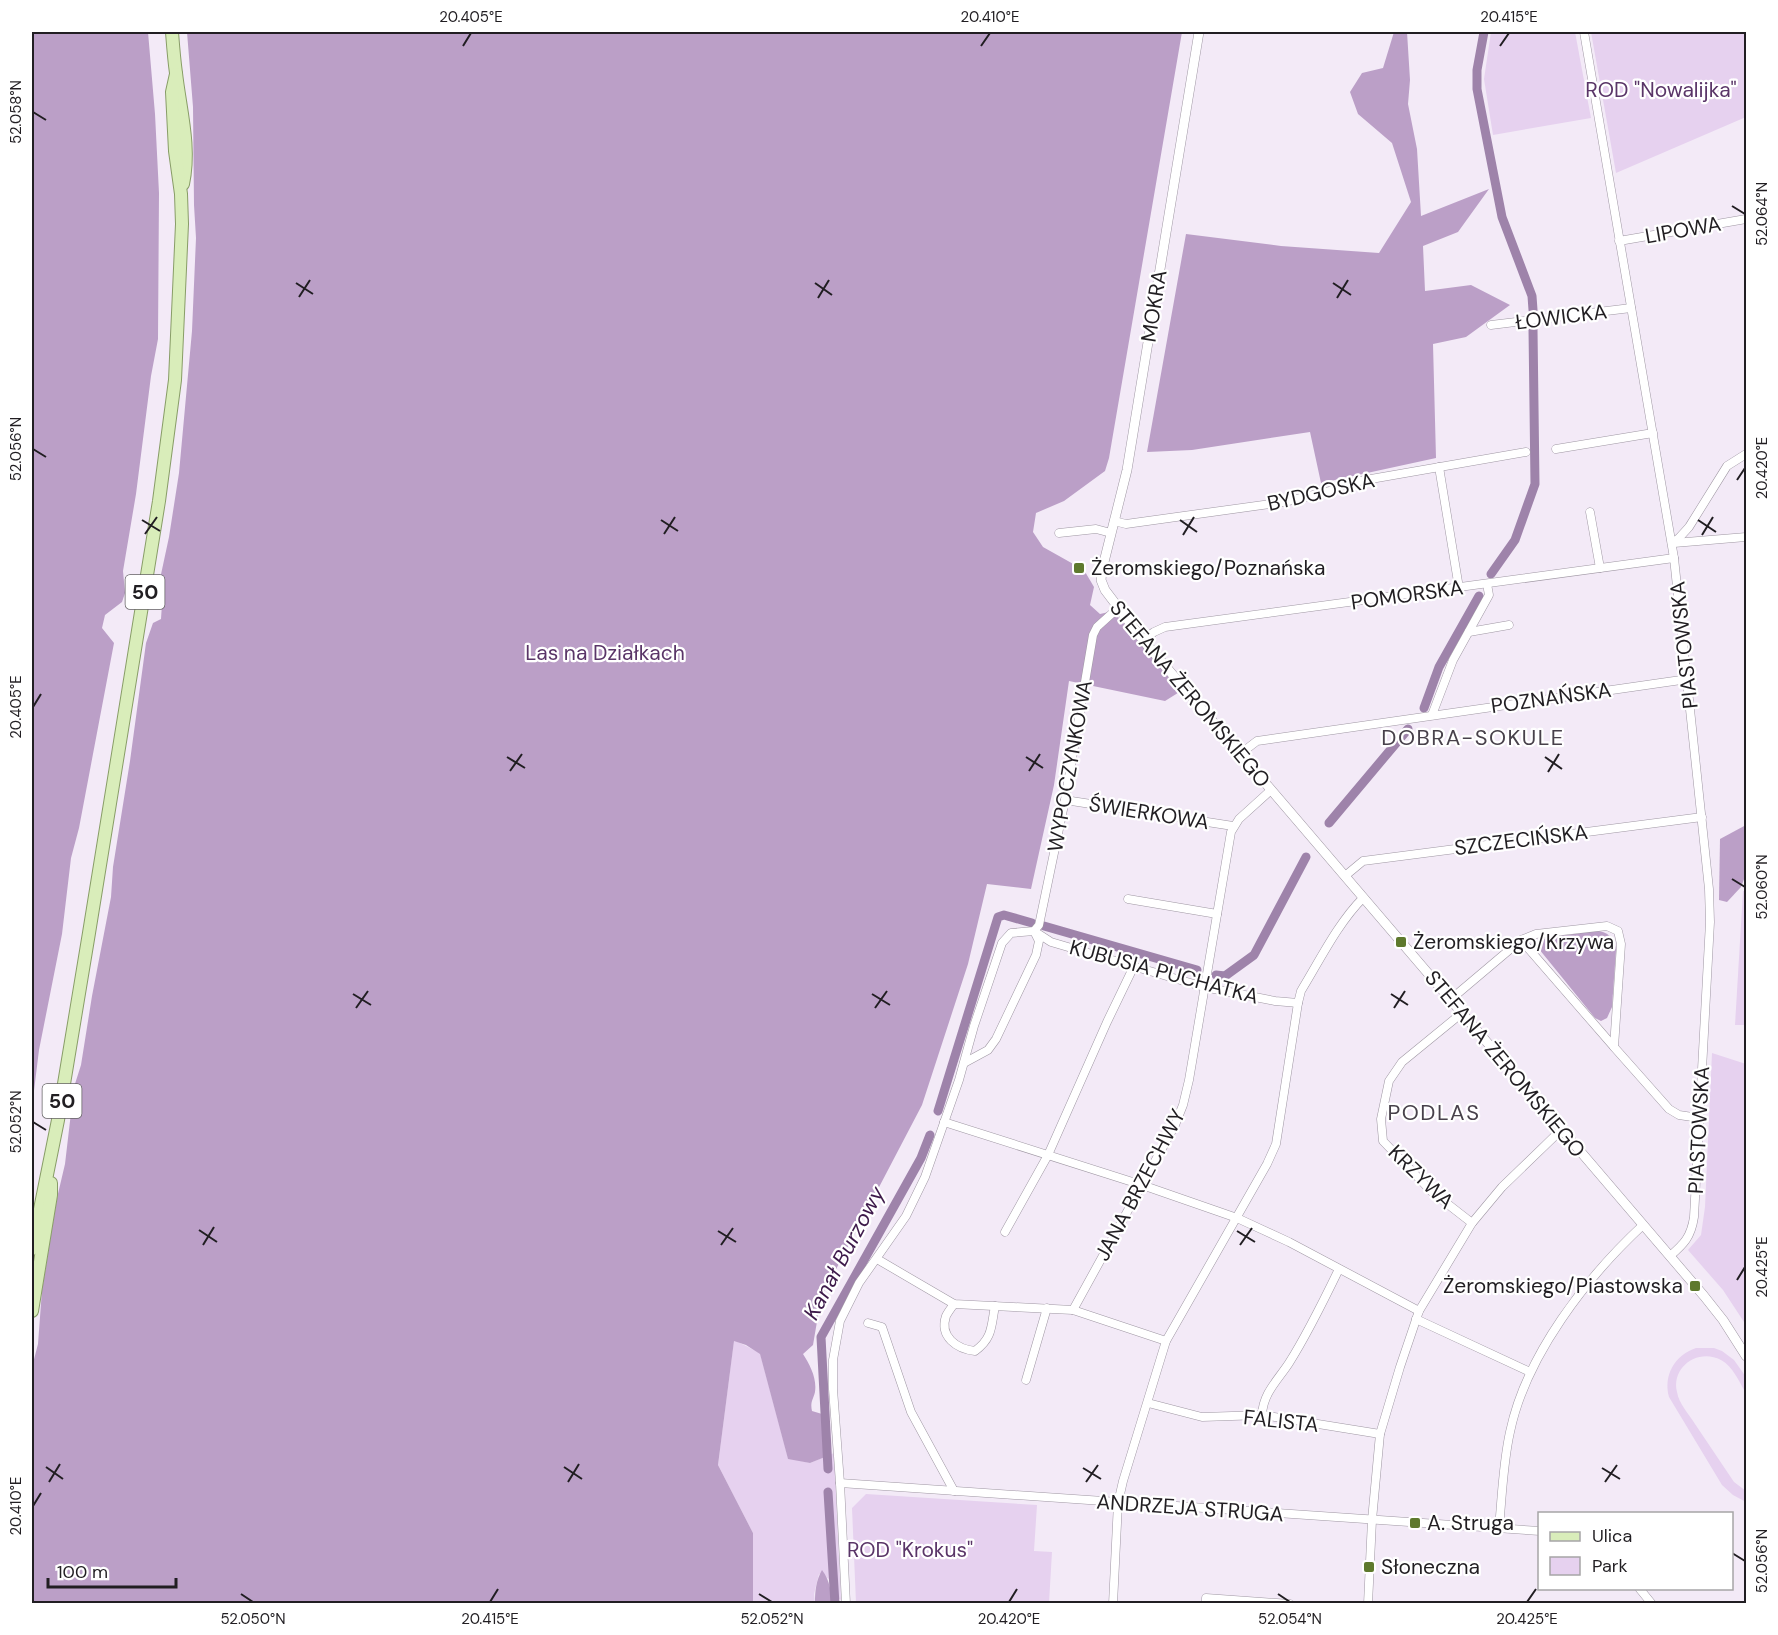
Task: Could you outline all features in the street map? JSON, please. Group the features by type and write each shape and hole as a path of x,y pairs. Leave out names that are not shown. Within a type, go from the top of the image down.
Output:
{"main road":[{"name":"50","path":"32,1249 52,1155 141,617 175,380 181,265 181,194 186,171 183,112 172,32"},
{"name":"50","path":"32,1311 51,1195 52,1155"}],"street":[{"name":"MOKRA","path":"1101,579 1129,459 1199,32"},
{"name":"PIASTOWSKA","path":"1584,32 1672,543 1709,889 1710,922 1692,1232 1670,1256"},
{"name":"LIPOWA","path":"1619,241 1746,219"},
{"name":"ŁOWICKA","path":"1491,326 1631,308"},
{"path":"1556,449 1653,433"},
{"name":"BYDGOSKA","path":"1114,521 1126,524 1284,502 1330,491 1348,483 1526,452"},
{"path":"1672,543 1689,527 1727,466 1746,454"},
{"path":"1439,467 1459,588"},
{"path":"1590,512 1600,568"},
{"path":"1059,533 1096,529 1112,533"},
{"path":"1672,543 1746,537"},
{"name":"POMORSKA","path":"1143,640 1165,627 1674,558"},
{"name":"STEFANA ŻEROMSKIEGO","path":"1101,579 1105,590 1143,640 1670,1256 1723,1320 1746,1356"},
{"path":"1432,715 1446,675 1489,595 1487,584"},
{"name":"WYPOCZYNKOWA","path":"964,1063 988,1050 996,1039 1036,956 1039,941 1034,932 1041,918 1065,800 1093,634 1097,627 1118,608"},
{"path":"1469,632 1509,625"},
{"name":"POZNAŃSKA","path":"1240,754 1257,741 1688,679"},
{"path":"1233,826 1271,790"},
{"name":"ŚWIERKOWA","path":"1065,800 1233,826"},
{"name":"SZCZECIŃSKA","path":"1345,876 1363,861 1702,817"},
{"name":"JANA BRZECHWY","path":"1073,1310 1175,1125 1183,1105 1233,826"},
{"path":"1128,898 1217,914"},
{"path":"1113,1604 1118,1503 1166,1341 1237,1218 1276,1144 1301,991 1353,909 1363,898"},
{"path":"1450,1000 1521,940 1536,934 1607,926 1618,931 1621,944 1614,1047"},
{"path":"846,1604 832,1373 837,1332 842,1315 859,1283 906,1216 920,1189 964,1063 1002,943 1011,933 1034,932"},
{"name":"KUBUSIA PUCHATKA","path":"1034,932 1051,942 1204,987 1275,1001 1298,1003"},
{"path":"1521,940 1669,1109 1679,1115 1700,1118"},
{"path":"1005,1232 1048,1155 1134,966"},
{"name":"KRZYWA","path":"1462,1013 1402,1062 1389,1081 1381,1119 1383,1141 1431,1191 1472,1223"},
{"path":"944,1122 1237,1218 1289,1242 1340,1269 1417,1315 1530,1372"},
{"path":"1368,1604 1372,1520 1380,1434 1417,1315 1472,1223 1502,1187 1561,1130"},
{"path":"1499,1528 1510,1432 1518,1402 1530,1372 1562,1318 1585,1286 1608,1259 1643,1225"},
{"path":"877,1259 954,1304 1073,1310 1166,1341"},
{"path":"1262,1415 1262,1404 1268,1392 1289,1363 1340,1269"},
{"path":"954,1304 946,1317 945,1329 951,1342 963,1349 975,1351 985,1344 990,1334 994,1306"},
{"path":"1026,1380 1047,1308"},
{"path":"868,1323 882,1327 911,1412 954,1491"},
{"name":"FALISTA","path":"1148,1403 1202,1417 1262,1415 1380,1434"},
{"name":"ANDRZEJA STRUGA","path":"840,1483 1538,1531"},
{"path":"1641,1590 1652,1604"},
{"path":"1206,1601 1290,1604"}],"green space":[{"path":"32,32 148,32 159,193 158,339 123,571 125,593 122,602 105,615 102,628 114,643 79,828 71,858 62,934 39,1050 32,1107"},
{"name":"Las na Działkach","path":"187,32 1182,32 1109,458 1105,471 1064,501 1036,513 1033,532 1043,547 1084,570 1094,587 1090,605 1100,614 1113,611 1181,691 1165,701 1069,681 1054,785 1031,889 987,884 968,964 922,1105 821,1298 813,1345 803,1354 815,1382 812,1411 822,1414 825,1457 810,1463 788,1459 760,1354 734,1341 718,1465 753,1533 753,1603 32,1604 32,1367 38,1344 42,1290 65,1164 74,1087 81,1065 111,897 113,867 146,643 153,623 161,619 162,604 157,593 179,473 192,331 196,238 193,107"},
{"path":"1394,32 1407,32 1410,80 1408,104 1417,149 1421,216 1489,189 1458,232 1423,246 1425,291 1471,285 1510,305 1466,337 1433,344 1436,458 1321,483 1310,432 1192,450 1147,452 1186,234 1281,246 1379,253 1411,202 1392,143 1358,114 1350,92 1362,73 1383,68"},
{"name":"ROD \"Nowalijka\"","path":"1491,32 1575,32 1591,118 1493,135 1484,79"},
{"name":"ROD \"Nowalijka\"","path":"1591,32 1746,32 1746,117 1616,173"},
{"path":"1746,825 1746,874 1741,887 1727,902 1719,900 1720,839"},
{"path":"1743,891 1746,891 1746,1025 1735,1025"},
{"path":"1595,931 1610,936 1616,950 1612,1007 1607,1018 1601,1021 1595,1018 1539,949 1540,943 1545,938"},
{"path":"1712,1053 1746,1064 1746,1325 1723,1290 1688,1250 1701,1235 1705,1207"},
{"path":"734,1340 760,1353 788,1458 810,1463 834,1453 841,1600 830,1593 829,1579 819,1574 814,1594 815,1603 753,1603 753,1533 718,1465"},
{"path":"1696,1348 1714,1348 1722,1351 1734,1360 1746,1377 1746,1393 1725,1363 1704,1356 1688,1362 1678,1375 1676,1383 1682,1405 1734,1482 1746,1491 1746,1502 1733,1495 1722,1485 1669,1397 1668,1381 1672,1367 1682,1356"},
{"name":"ROD \"Krokus\"","path":"866,1494 1037,1505 1034,1551 1052,1552 1049,1603 856,1603 852,1508"},
{"path":"822,1570 835,1603 815,1603 816,1586"}],"waterway":[{"name":"Kanał Burzowy","path":"1484,32 1477,70 1477,89 1502,217 1532,296 1533,310"},
{"name":"Kanał Burzowy","path":"1491,574 1515,540 1535,484 1533,329"},
{"name":"Kanał Burzowy","path":"1424,708 1439,667 1479,596"},
{"name":"Kanał Burzowy","path":"1329,823 1408,729"},
{"name":"Kanał Burzowy","path":"1216,975 1225,976 1254,955 1306,857"},
{"name":"Kanał Burzowy","path":"938,1111 998,917 1004,915 1032,923"},
{"name":"Kanał Burzowy","path":"1044,926 1197,970"},
{"name":"Kanał Burzowy","path":"828,1469 821,1337 921,1158 930,1135"},
{"name":"Kanał Burzowy","path":"828,1492 835,1604"}],"place":[{"name":"Żeromskiego/Poznańska","path":"1079,568"},
{"name":"Żeromskiego/Krzywa","path":"1401,942"},
{"name":"Żeromskiego/Piastowska","path":"1695,1286"},
{"name":"A. Struga","path":"1415,1523"},
{"name":"Słoneczna","path":"1369,1567"}],"district":[{"name":"DOBRA-SOKULE","path":"1473,737"},
{"name":"PODLAS","path":"1434,1112"}]}
